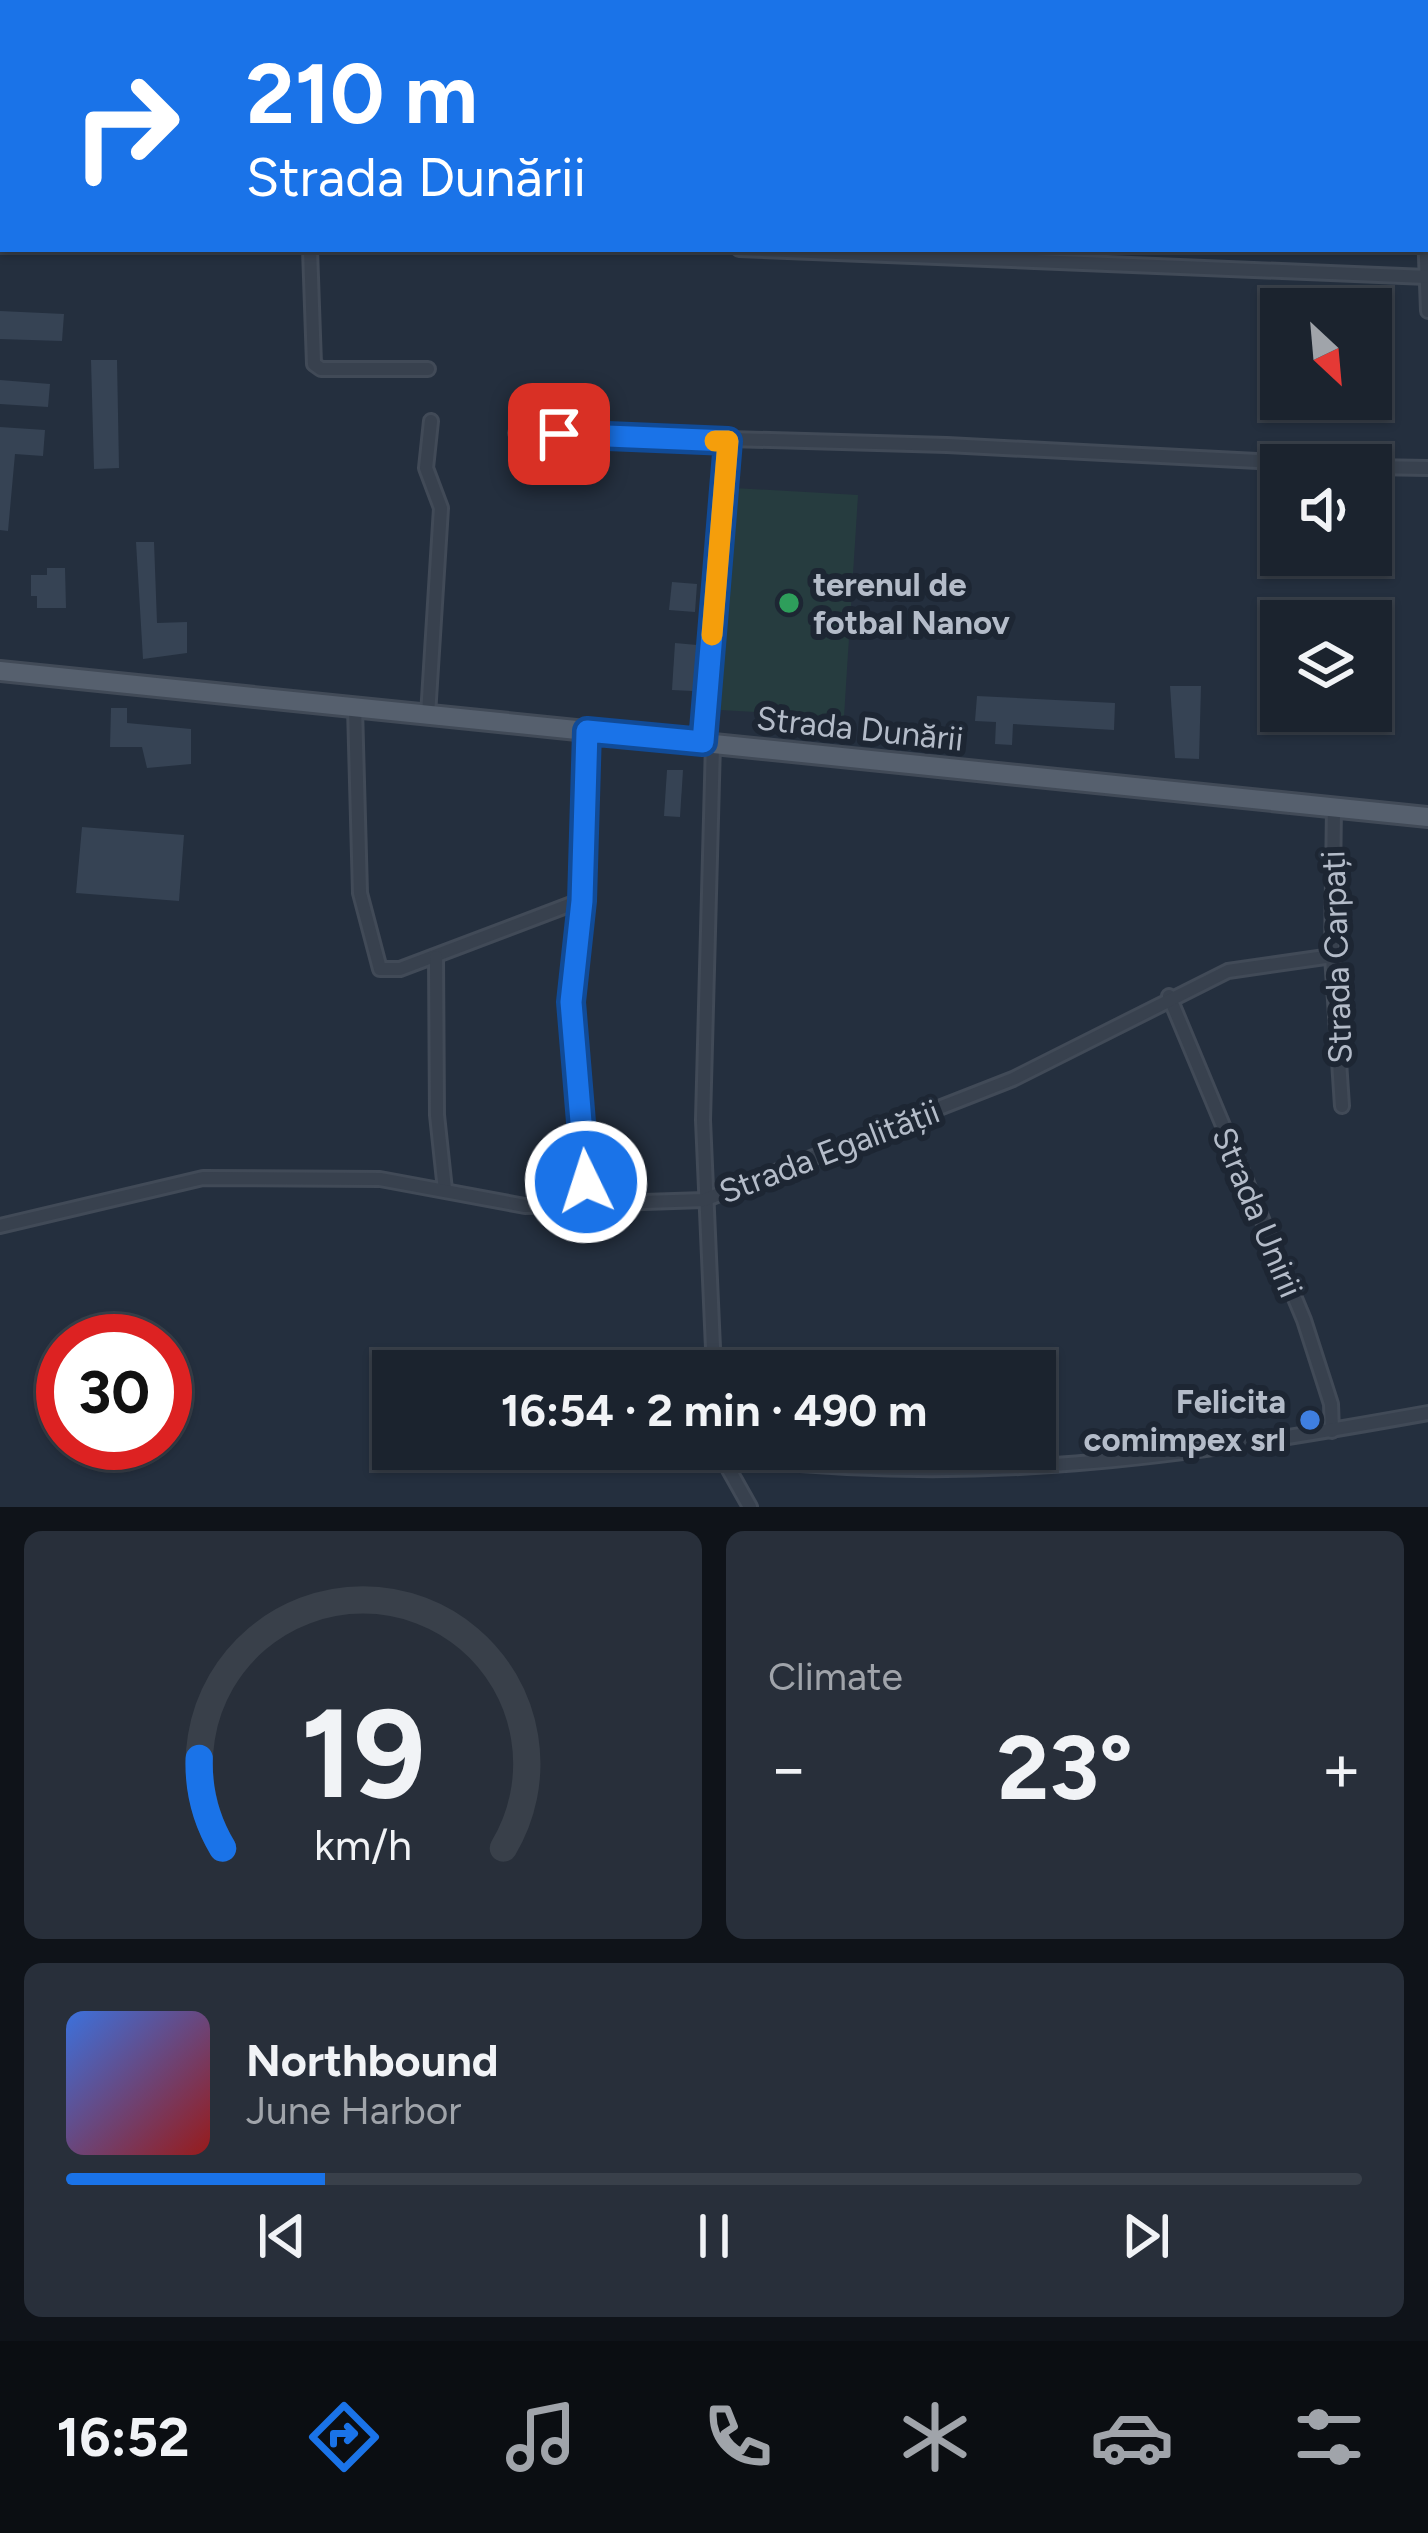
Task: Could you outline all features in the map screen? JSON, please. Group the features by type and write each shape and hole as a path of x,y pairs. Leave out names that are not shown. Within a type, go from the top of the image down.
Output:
{"main road":[{"name":"Strada Dunării","path":"0,671 1428,817"}],"street":[{"path":"310,252 314,364 321,369 428,370"},
{"path":"813,252 1426,277 1428,311"},
{"path":"428,715 441,508 426,468 431,421"},
{"path":"516,433 1260,462"},
{"name":"Strada Egalității","path":"728,441 708,743 704,1199 1012,1078 1169,996 1228,971 1332,956"},
{"path":"1392,467 1428,468"},
{"path":"355,708 361,893 380,969 400,969 460,942 582,901"},
{"path":"587,731 582,901 571,1018 588,1205"},
{"name":"Strada Carpați","path":"1334,807 1332,956 1342,1106"},
{"path":"436,956 437,1115 446,1190"},
{"name":"Strada Unirii","path":"1169,996 1321,1365 1332,1431"},
{"path":"0,1226 203,1178 380,1179 525,1206 704,1199 713,1350"},
{"path":"1056,1468 1163,1459 1428,1413"},
{"path":"729,1470 750,1507"},
{"path":"845,1470 923,1470"}],"green space":[{"name":"terenul de fotbal Nanov","path":"734,488 858,495 844,717 720,710"}],"building":[{"path":"0,311 64,314 62,341 0,339"},
{"path":"91,360 117,360 119,468 94,469"},
{"path":"0,380 50,384 48,407 0,404"},
{"path":"0,427 45,430 43,456 15,454 8,531 0,530"},
{"path":"136,542 154,542 157,623 187,622 187,653 143,659"},
{"path":"47,568 65,568 66,608 37,608 37,596 31,596 31,575 47,575"},
{"path":"672,582 697,584 695,612 669,610"},
{"path":"675,643 697,645 693,691 672,690"},
{"path":"1170,686 1201,686 1199,759 1175,758"},
{"path":"977,696 1115,703 1114,730 1013,724 1012,745 995,744 996,722 975,721"},
{"path":"111,708 127,708 127,723 191,729 191,764 147,768 142,747 110,747"},
{"path":"667,770 683,770 680,817 664,816"},
{"path":"82,827 184,835 179,901 76,893"}],"slow traffic":[{"path":"712,635 728,441 715,441"}],"place":[{"name":"terenul de fotbal Nanov","path":"789,603"},
{"name":"Felicita comimpex srl","path":"1310,1420"}],"route":[{"path":"559,434 728,441 703,742 587,731 582,901 571,986 586,1182"}]}
